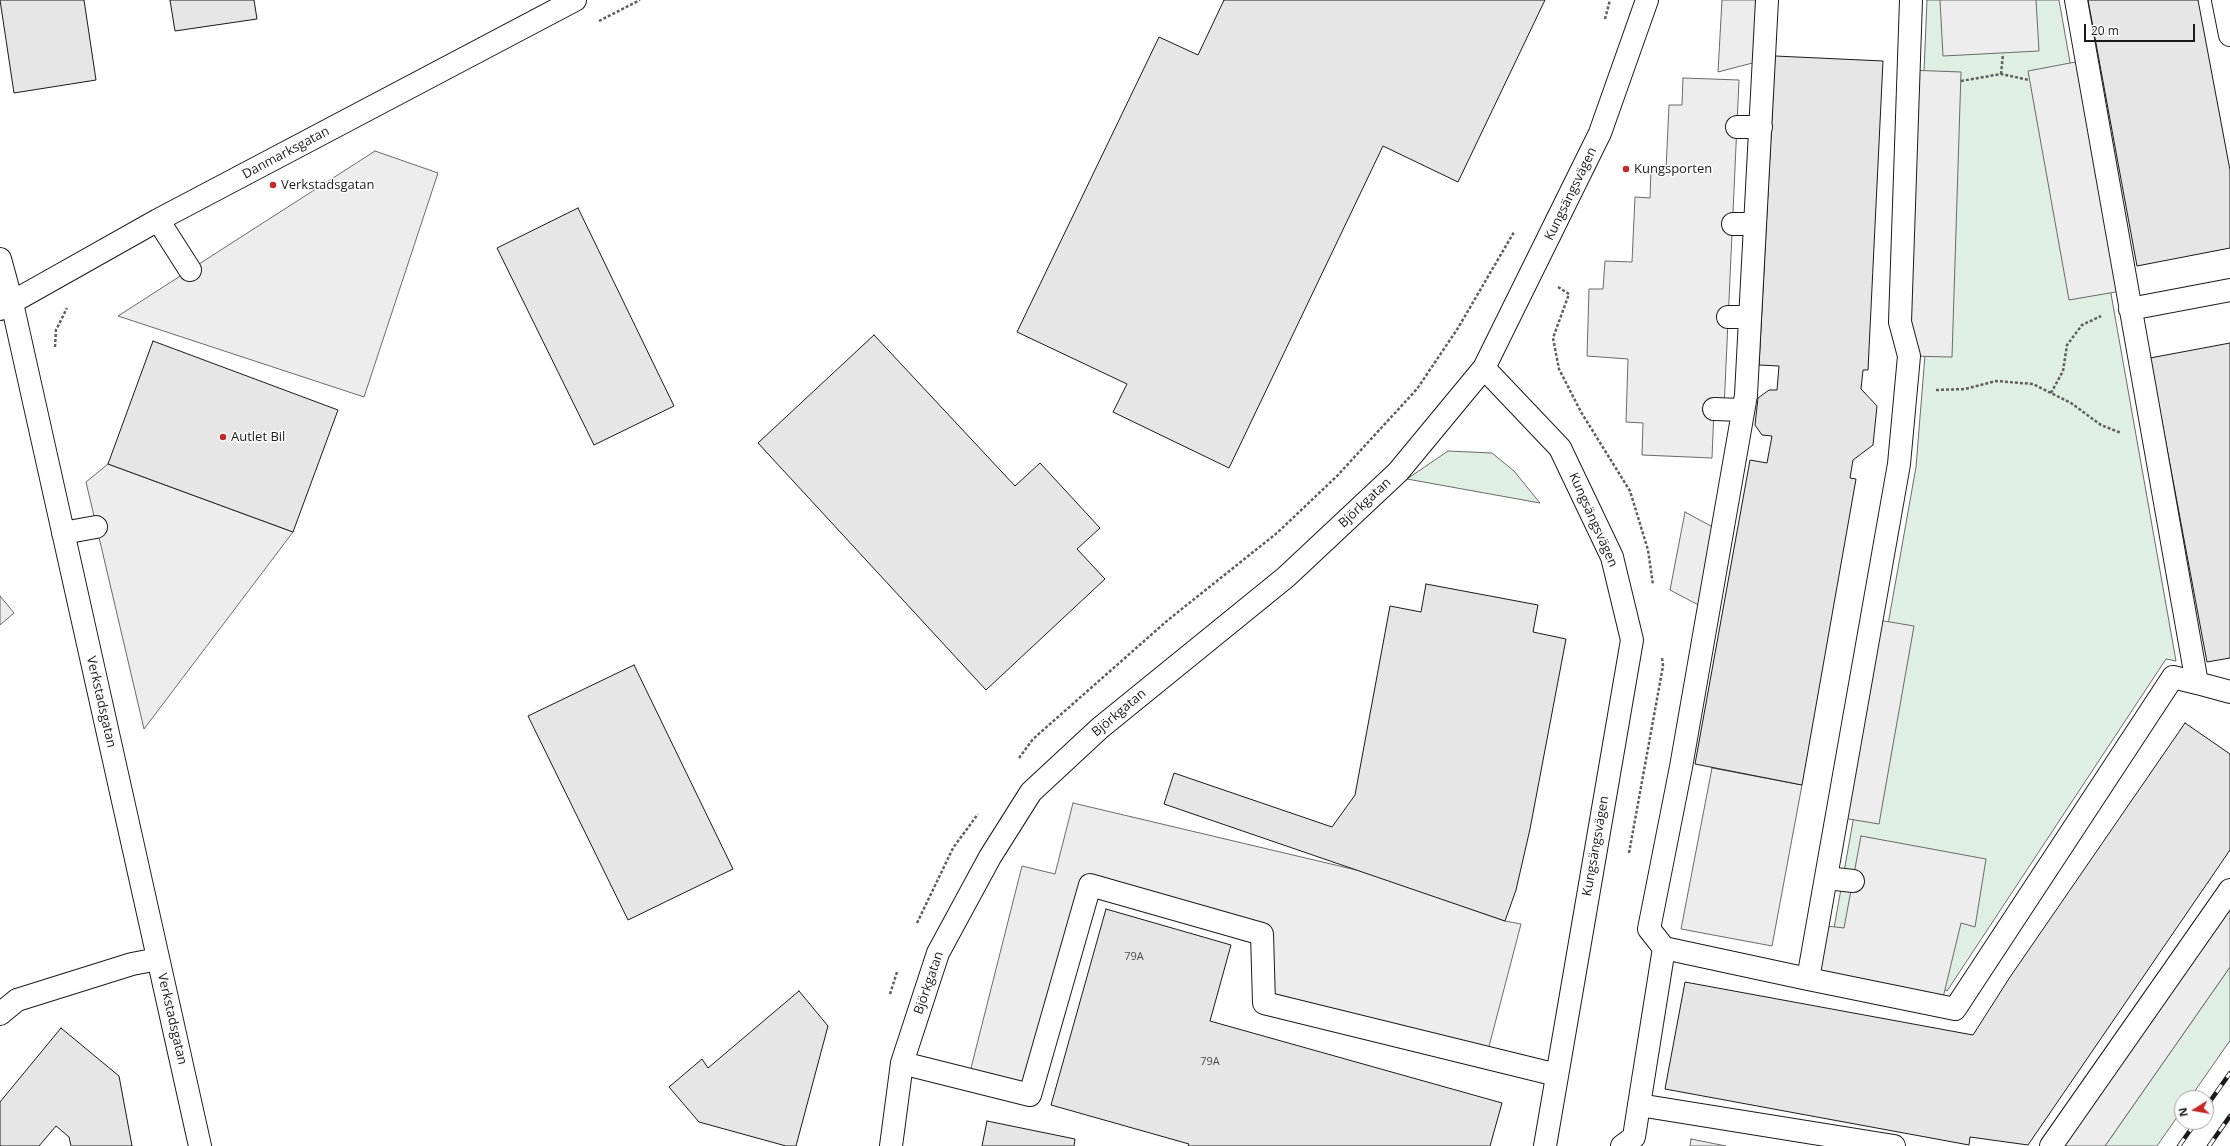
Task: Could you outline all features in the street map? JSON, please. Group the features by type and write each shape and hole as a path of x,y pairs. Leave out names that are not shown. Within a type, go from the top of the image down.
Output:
{"street":[{"name":"Danmarksgatan","path":"6,306 158,220 575,0"},
{"name":"Kungsängsvägen","path":"1545,1146 1632,640 1612,557 1560,448 1484,368 1600,133 1647,0"},
{"path":"1767,0 1746,395 1681,767 1649,929 1664,948 1956,1009 2174,677 2230,692"},
{"path":"1808,979 1899,464 1909,356 1900,322 1911,0"},
{"path":"2076,0 2197,683"},
{"path":"2223,0 2230,35"},
{"path":"1737,127 1761,127"},
{"path":"158,220 190,270"},
{"path":"1733,224 1755,224"},
{"name":"Verkstadsgatan","path":"0,259 6,306 63,533 200,1146"},
{"path":"2130,308 2230,290"},
{"path":"1728,317 1750,317"},
{"name":"Björkgatan","path":"891,1146 902,1063 938,953 990,857 1031,792 1100,728 1291,572 1398,472 1484,368"},
{"path":"1714,409 1743,410"},
{"path":"63,533 96,526"},
{"path":"1826,878 1852,882"},
{"path":"902,1063 1030,1095 1090,885 1262,934 1264,1003 1557,1075"},
{"path":"2051,1146 2230,890"},
{"path":"1622,1146 1634,1137 1664,948"},
{"path":"0,1014 17,1000 132,964 158,959"},
{"path":"1639,1105 1894,1146"}],"path":[{"path":"1605,21 1610,0"},
{"path":"2001,74 2003,54"},
{"path":"1961,81 2001,74 2029,80"},
{"path":"1017,761 1039,734 1168,620 1277,533 1337,476 1417,389 1458,328 1518,225"},
{"path":"55,352 56,330 67,308 74,304"},
{"path":"2051,392 2063,371 2067,345 2082,325 2102,316 2130,308"},
{"path":"1906,388 1930,390 1965,389 1996,381 2033,384 2071,402 2101,425 2127,436 2152,430"},
{"path":"915,928 953,848 981,810"},
{"path":"889,1001 892,985 897,971"}],"green space":[{"path":"1927,0 2059,0 2176,661 2166,659 1947,991 1834,928 1916,467 1925,355 1924,71"},
{"path":"1448,451 1492,453 1514,471 1540,503 1407,479"},
{"path":"2230,967 2230,1041 2196,1090 2174,1090 2174,1122 2157,1146 2105,1146"}],"shaded area":[{"path":"1722,0 1767,0 1764,60 1718,72"},
{"path":"1940,0 2036,0 2039,51 1943,56"},
{"path":"2086,60 2127,290 2069,300 2028,71"},
{"path":"1908,70 1961,72 1952,357 1909,356"},
{"path":"1683,78 1739,80 1724,409 1714,409 1712,458 1642,455 1643,423 1626,422 1628,359 1587,356 1589,289 1603,289 1605,261 1632,262 1635,197 1650,198 1651,170 1666,170 1669,105 1682,105"},
{"path":"375,151 438,173 364,397 118,316"},
{"path":"108,464 293,532 144,729 86,482"},
{"path":"1685,512 1722,532 1708,610 1670,590"},
{"path":"0,596 14,613 0,625"},
{"path":"1872,619 1914,626 1879,824 1837,817"},
{"path":"1712,768 1802,785 1772,946 1681,929"},
{"path":"1073,803 1369,873 1505,921 1521,924 1486,1058 1264,1003 1262,933 1090,885 1030,1095 968,1080 1022,866 1055,874"},
{"path":"1861,836 1986,859 1975,927 1961,923 1941,1006 1808,979 1818,925 1844,928"},
{"path":"2230,890 2230,967 2105,1146 2051,1146"},
{"path":"1691,1139 1726,1146 1690,1146"}],"building":[{"path":"0,0 84,0 96,80 14,93"},
{"path":"170,0 254,0 257,19 175,31"},
{"path":"1224,0 1545,0 1458,182 1383,146 1229,468 1113,412 1127,384 1017,332 1159,37 1198,55"},
{"path":"2088,0 2198,0 2230,170 2230,248 2137,266"},
{"path":"1775,56 1883,61 1868,370 1863,370 1861,389 1877,406 1873,445 1853,460 1850,478 1856,479 1802,785 1695,764 1750,460 1767,463 1772,436 1762,435 1755,425 1758,398 1769,390 1777,390 1779,366 1759,365"},
{"path":"578,208 674,406 594,445 497,248"},
{"path":"874,335 1015,486 1040,463 1100,528 1077,549 1105,579 986,690 758,443"},
{"name":"Autlet Bil","path":"153,341 338,410 293,532 108,464"},
{"path":"2230,343 2230,658 2207,662 2150,358"},
{"path":"1426,584 1538,605 1533,632 1566,639 1530,829 1516,890 1505,921 1164,804 1174,773 1332,827 1355,795 1390,606 1421,612"},
{"path":"634,665 733,869 628,920 528,716"},
{"path":"2185,723 2230,754 2230,850 2028,1145 1970,1137 1969,1145 1665,1089 1685,982 1973,1035 2010,977"},
{"path":"1106,909 1231,945 1210,1021 1502,1103 1490,1146 1188,1146 1189,1144 1051,1105"},
{"path":"799,991 828,1026 796,1146 786,1146 699,1122 669,1087 702,1059 708,1068"},
{"path":"61,1028 119,1076 132,1146 71,1146 69,1137 56,1126 39,1146 0,1146 0,1102"},
{"path":"987,1121 1075,1139 1074,1146 982,1146"}],"railway":[{"path":"2214,1096 2230,1073"},
{"path":"2209,1146 2230,1116"},
{"path":"2179,1146 2190,1130"}],"place":[{"name":"Kungsporten","path":"1626,169"},
{"name":"Verkstadsgatan","path":"273,185"},
{"name":"Autlet Bil","path":"223,437"}]}
